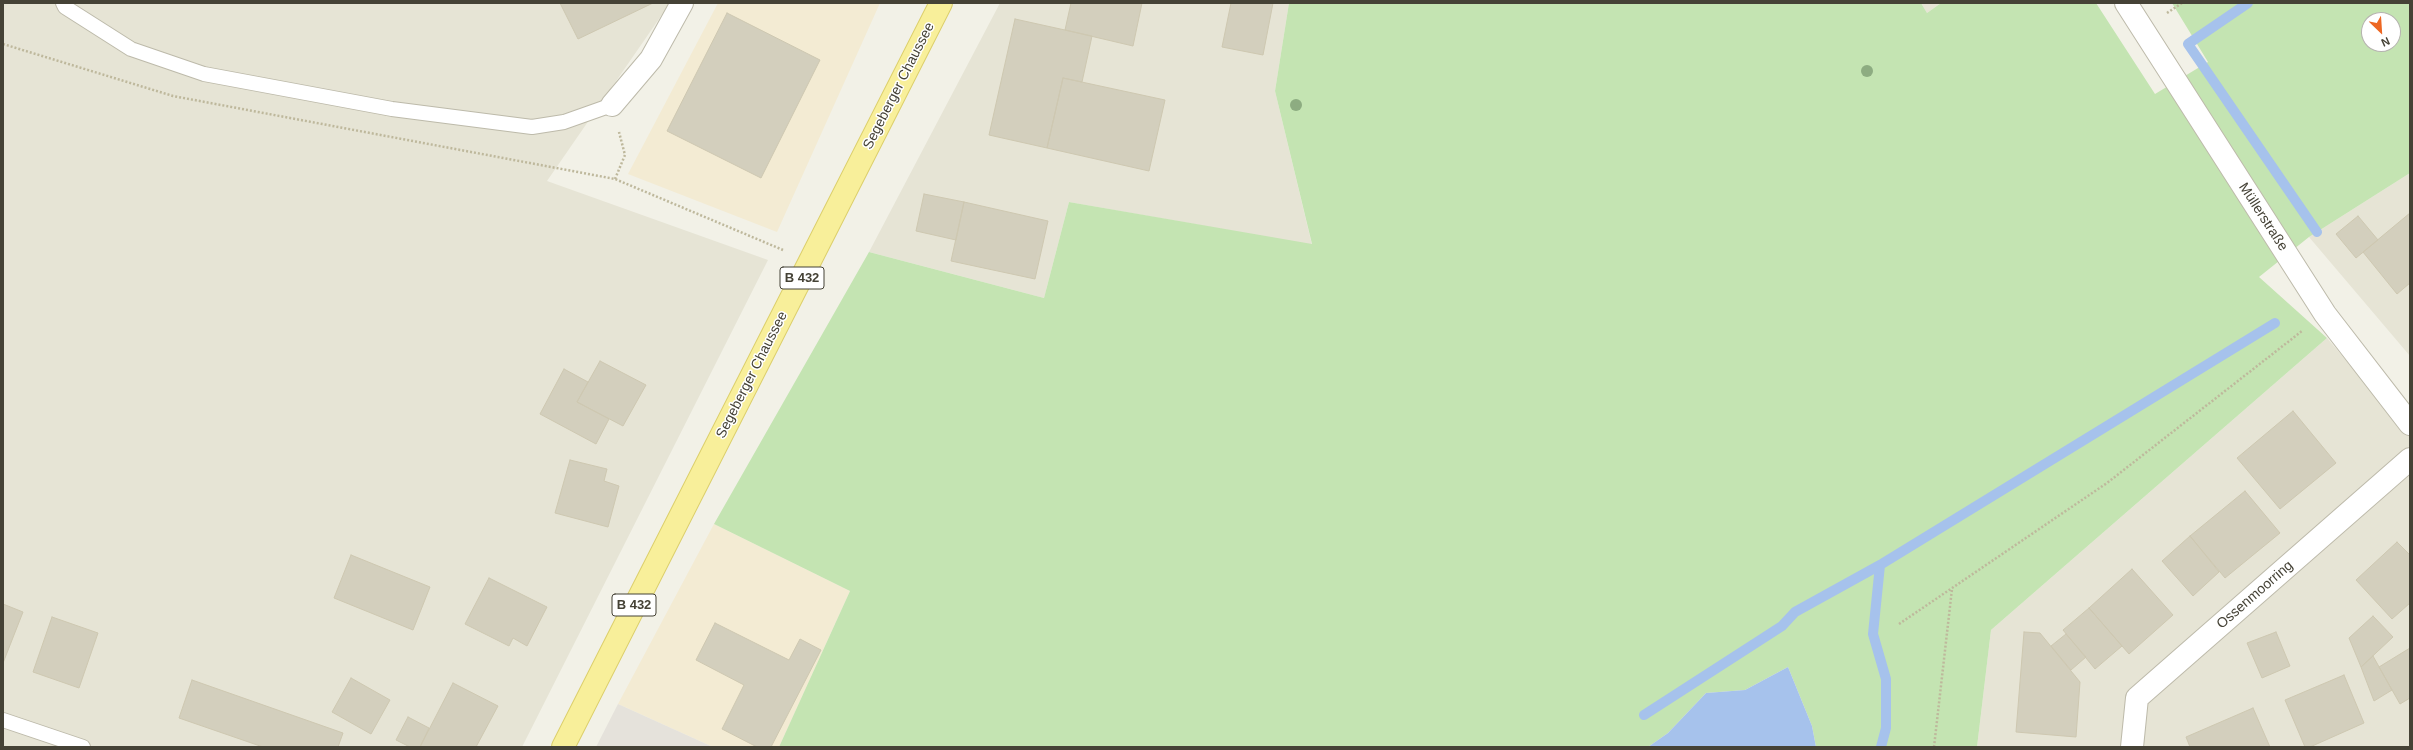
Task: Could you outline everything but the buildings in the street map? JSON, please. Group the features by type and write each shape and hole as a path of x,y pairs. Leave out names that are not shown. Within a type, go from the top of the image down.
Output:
{"main road":[{"name":"Segeberger Chaussee","path":"563,747 811,262 941,3"}],"street":[{"path":"612,105 651,59 682,3"},
{"name":"Müllerstraße","path":"2126,3 2325,314 2410,424"},
{"name":"Ossenmoorring","path":"2132,747 2137,698 2410,459"}],"lane":[{"path":"62,3 65,7 131,49 204,74 392,109 532,127 564,122 612,105"},
{"path":"3,720 83,747"}],"path":[{"path":"3,44 173,96 616,179 811,262"},
{"path":"612,105 625,155 616,179"},
{"path":"1899,624 2107,483 2325,314"},
{"path":"1934,747 1952,588"}],"shaded area":[{"path":"3,3 670,3 547,181 768,260 522,747 3,747"},
{"path":"718,3 880,3 777,232 628,174"},
{"path":"1000,3 1289,3 1275,91 1312,245 1069,202 1044,298 869,252"},
{"path":"1921,3 1941,3 1927,13"},
{"path":"2410,173 2410,356 2309,237"},
{"path":"2327,338 2410,436 2410,747 1977,747 1991,630"},
{"path":"714,524 850,591 779,747 713,747 618,704"},
{"path":"618,704 713,747 596,747"}],"green space":[{"path":"1289,3 1921,3 1927,13 1941,3 2096,3 2155,94 2208,62 2172,3 2410,3 2410,173 2309,237 2259,277 2327,338 1991,630 1977,747 1816,747 1812,726 1788,667 1745,690 1706,693 1668,733 1648,747 779,747 850,591 714,524 869,252 1044,298 1069,202 1312,244 1275,91"}],"water":[{"path":"1788,667 1812,726 1816,747 1648,747 1668,733 1706,693 1745,690"}],"waterway":[{"path":"2248,3 2188,44 2317,232"},
{"path":"1644,715 1782,626 1795,612 1880,565 2275,323"},
{"path":"1880,565 1873,634 1886,679 1886,728 1881,747"}]}
